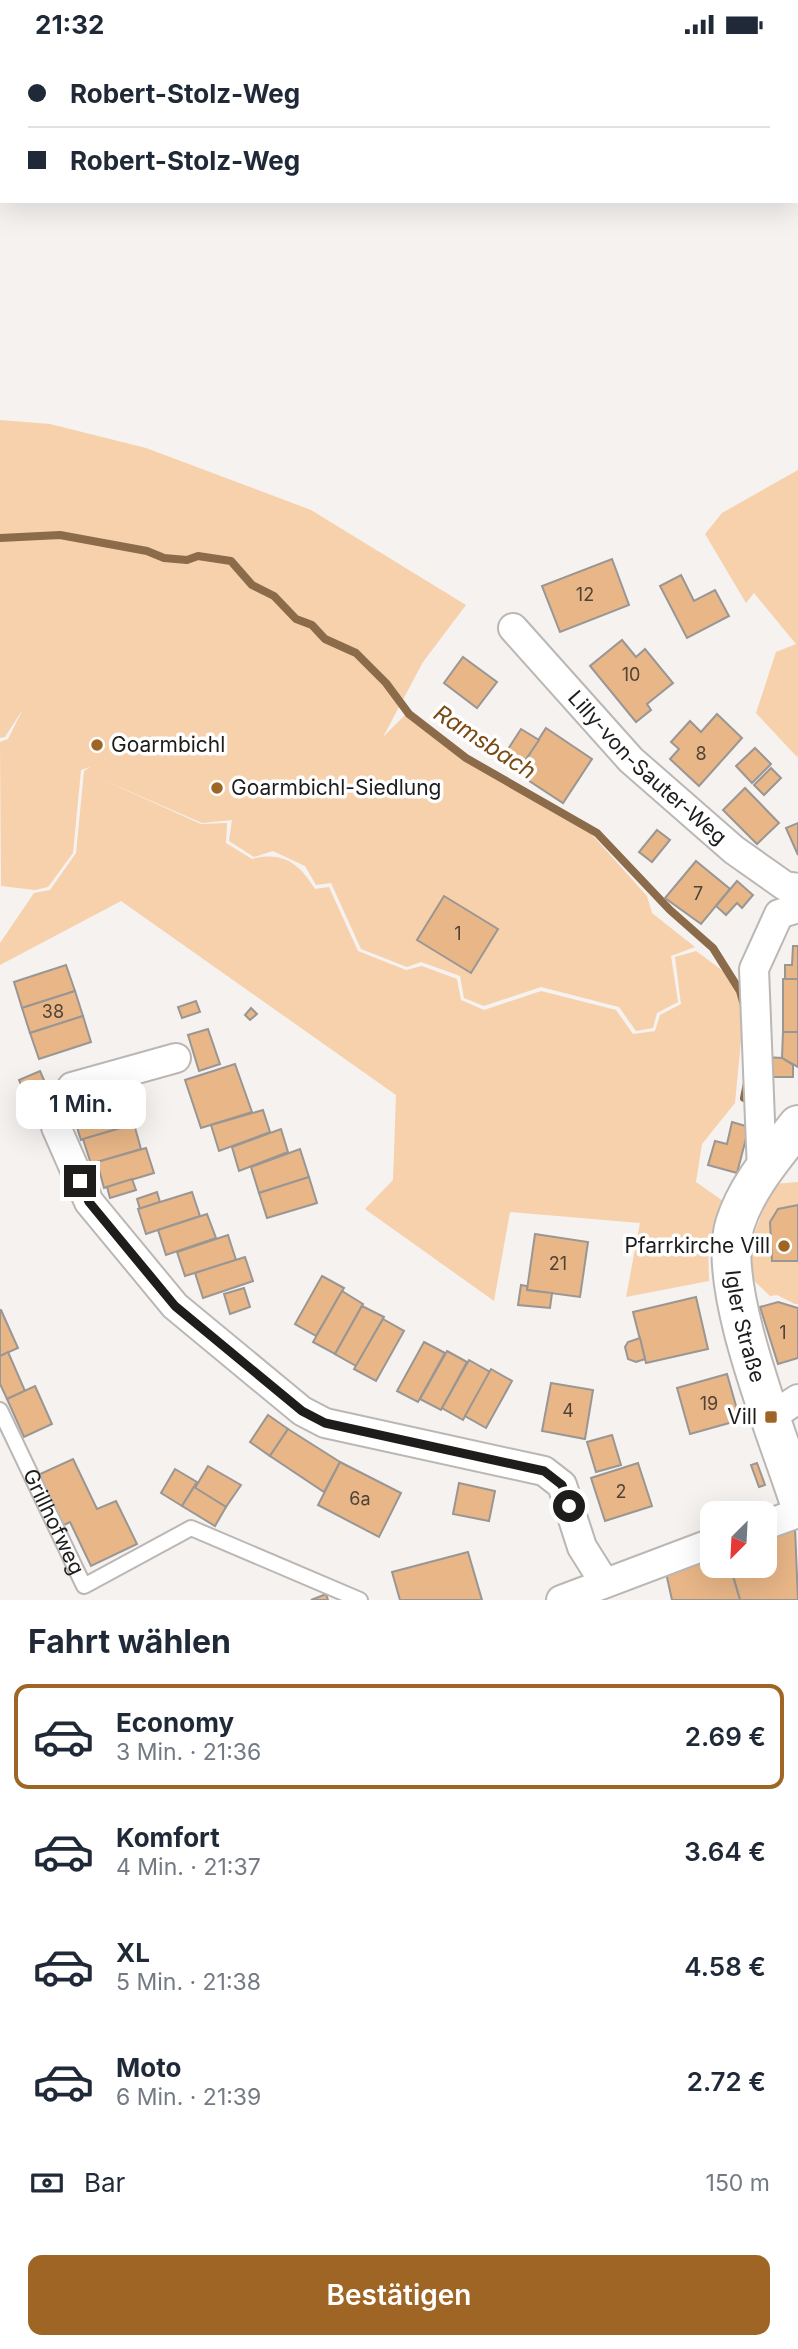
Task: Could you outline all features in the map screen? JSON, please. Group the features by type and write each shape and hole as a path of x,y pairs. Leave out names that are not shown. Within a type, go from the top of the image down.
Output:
{"main road":[{"name":"Igler Straße","path":"798,1125 762,1171 734,1226 731,1265 737,1305 785,1408 798,1498"}],"street":[{"name":"Lilly-von-Sauter-Weg","path":"513,628 631,760 734,850 785,886 798,888"},
{"path":"762,1171 754,969 779,914 798,908"},
{"path":"176,1058 72,1087 61,1103 57,1127 89,1202 175,1306 302,1411 325,1423 544,1471 562,1485 582,1547 581,1594 700,1548"},
{"path":"777,1521 798,1513"}],"lane":[{"name":"Grillhofweg","path":"0,1410 85,1587 191,1528 360,1600"}],"shaded area":[{"path":"0,420 50,424 146,448 311,510 466,605 423,662 383,737 406,714 462,760 586,828 647,896 652,913 695,947 671,956 678,1002 657,1013 653,1028 636,1031 619,1007 541,987 484,1006 464,998 460,976 421,962 407,967 361,949 331,883 316,885 305,866 273,851 254,857 229,841 232,820 202,823 101,779 201,824 227,823 226,843 252,859 272,857 289,861 303,872 315,889 329,887 358,951 406,970 422,966 457,979 461,1000 484,1010 541,991 616,1010 633,1034 655,1031 660,1015 681,1004 675,957 696,951 746,988 735,1103 702,1144 696,1182 723,1201 708,1246 709,1281 626,1297 640,1223 510,1212 494,1301 365,1209 393,1180 396,1095 121,901 0,965 0,943 34,893 50,890 76,853 84,771 90,767 81,770 73,853 48,887 35,890 1,886 0,742 8,739 23,709 5,737 0,738"},
{"path":"798,470 797,757 756,713 776,652 796,644 754,593 746,603 705,534 722,513"},
{"path":"798,1182 798,1205 778,1209 770,1222 772,1260 798,1261 798,1304 795,1304 777,1295 770,1296 748,1275 750,1245 773,1184"}],"building":[{"path":"612,559 629,605 560,632 542,586"},
{"path":"681,575 694,601 715,590 729,616 687,638 660,586"},
{"path":"622,640 636,657 645,649 673,683 647,704 651,710 636,722 590,666"},
{"path":"463,657 497,682 477,708 444,683"},
{"path":"717,714 742,738 699,786 670,759 679,749 671,742 690,721 701,732"},
{"path":"546,728 592,759 563,803 517,773"},
{"path":"521,729 539,740 518,771 501,760"},
{"path":"755,748 771,764 752,783 736,766"},
{"path":"771,768 781,778 764,795 754,785"},
{"path":"745,788 779,823 757,844 723,810"},
{"path":"798,823 798,855 786,828"},
{"path":"657,830 670,840 652,862 639,852"},
{"path":"696,861 730,889 701,924 665,898"},
{"path":"737,881 753,895 742,908 737,903 726,915 716,906"},
{"path":"444,896 498,929 471,973 417,940"},
{"path":"793,946 798,946 798,979 785,979 785,965 792,965"},
{"path":"66,965 75,991 22,1008 14,982"},
{"path":"783,979 798,979 798,1032 783,1032"},
{"path":"75,991 83,1016 30,1033 22,1008"},
{"path":"196,1001 200,1012 182,1018 178,1007"},
{"path":"251,1008 257,1014 250,1020 245,1015"},
{"path":"83,1016 91,1042 39,1059 30,1033"},
{"path":"208,1029 220,1064 199,1071 188,1035"},
{"path":"783,1032 798,1032 798,1067 782,1058"},
{"path":"766,1057 782,1058 793,1065 793,1077 766,1077"},
{"path":"235,1064 252,1112 201,1128 185,1080"},
{"path":"40,1071 50,1094 29,1102 19,1080"},
{"path":"118,1101 126,1107 132,1125 81,1140 73,1115"},
{"path":"263,1110 270,1132 219,1151 211,1125"},
{"path":"732,1122 749,1127 737,1173 708,1165 715,1141 727,1144"},
{"path":"134,1124 141,1149 91,1164 83,1139"},
{"path":"281,1129 288,1152 239,1171 232,1147"},
{"path":"146,1148 154,1173 104,1188 97,1162"},
{"path":"300,1149 309,1177 259,1193 251,1167"},
{"path":"309,1177 317,1203 267,1218 259,1193"},
{"path":"132,1179 136,1190 110,1198 107,1187"},
{"path":"157,1192 160,1202 140,1209 137,1199"},
{"path":"192,1192 200,1216 146,1234 138,1209"},
{"name":"Pfarrkirche Vill","path":"798,1205 798,1261 772,1261 770,1222 778,1209"},
{"path":"207,1214 216,1238 166,1255 158,1230"},
{"path":"535,1234 588,1242 580,1297 527,1290"},
{"path":"228,1235 236,1260 185,1276 177,1252"},
{"path":"245,1257 253,1281 203,1298 195,1273"},
{"path":"322,1276 344,1288 316,1336 295,1324"},
{"path":"521,1285 527,1286 527,1290 552,1293 550,1308 518,1305"},
{"path":"244,1288 250,1307 230,1314 224,1294"},
{"path":"342,1291 363,1304 335,1354 313,1342"},
{"path":"696,1297 708,1349 646,1363 633,1312"},
{"path":"778,1302 798,1308 798,1358 778,1364 760,1307"},
{"path":"362,1306 384,1317 356,1366 335,1354"},
{"path":"0,1310 18,1348 0,1356"},
{"path":"383,1319 404,1331 376,1381 354,1369"},
{"path":"640,1338 645,1359 636,1362 628,1359 625,1347 628,1342"},
{"path":"424,1342 445,1353 418,1402 397,1391"},
{"path":"447,1351 467,1362 441,1410 420,1399"},
{"path":"8,1352 25,1391 7,1399 0,1384 0,1356"},
{"path":"469,1360 490,1372 463,1420 442,1408"},
{"path":"491,1369 512,1381 486,1428 465,1416"},
{"path":"727,1374 740,1420 690,1434 677,1388"},
{"path":"551,1383 593,1390 585,1439 542,1431"},
{"path":"35,1386 52,1424 24,1437 7,1399"},
{"path":"268,1415 288,1429 270,1456 250,1442"},
{"path":"288,1429 340,1462 324,1492 270,1456"},
{"path":"612,1435 621,1465 596,1472 587,1442"},
{"path":"73,1459 97,1509 116,1501 137,1544 91,1566 70,1522 62,1526 38,1475"},
{"path":"340,1462 401,1493 379,1537 318,1505"},
{"path":"638,1463 652,1506 605,1521 591,1478"},
{"path":"757,1463 765,1485 759,1487 751,1465"},
{"path":"208,1466 241,1485 226,1507 195,1488"},
{"path":"175,1469 197,1482 182,1506 161,1493"},
{"path":"459,1483 495,1491 489,1521 453,1514"},
{"path":"194,1487 226,1507 215,1526 182,1506"},
{"path":"795,1528 798,1600 740,1600 734,1579 777,1579 777,1533"},
{"path":"468,1552 482,1600 400,1600 392,1572"},
{"path":"700,1554 700,1579 734,1579 740,1600 672,1600 664,1564"},
{"path":"326,1594 328,1600 311,1600"}],"waterway":[{"name":"Ramsbach","path":"0,538 60,535 147,551 164,558 187,560 198,556 231,561 252,585 274,596 296,619 312,625 325,639 356,653 386,683 409,714 466,758 597,833 670,910 713,948 740,991 743,1002"},
{"name":"Ramsbach","path":"744,1098 747,1083"}],"place":[{"name":"Goarmbichl","path":"97,745"},
{"name":"Goarmbichl-Siedlung","path":"217,788"},
{"name":"Pfarrkirche Vill","path":"784,1246"},
{"name":"Vill","path":"771,1417"}],"route":[{"path":"80,1181 89,1202 175,1306 302,1411 325,1423 544,1471 562,1485 569,1506"}]}
